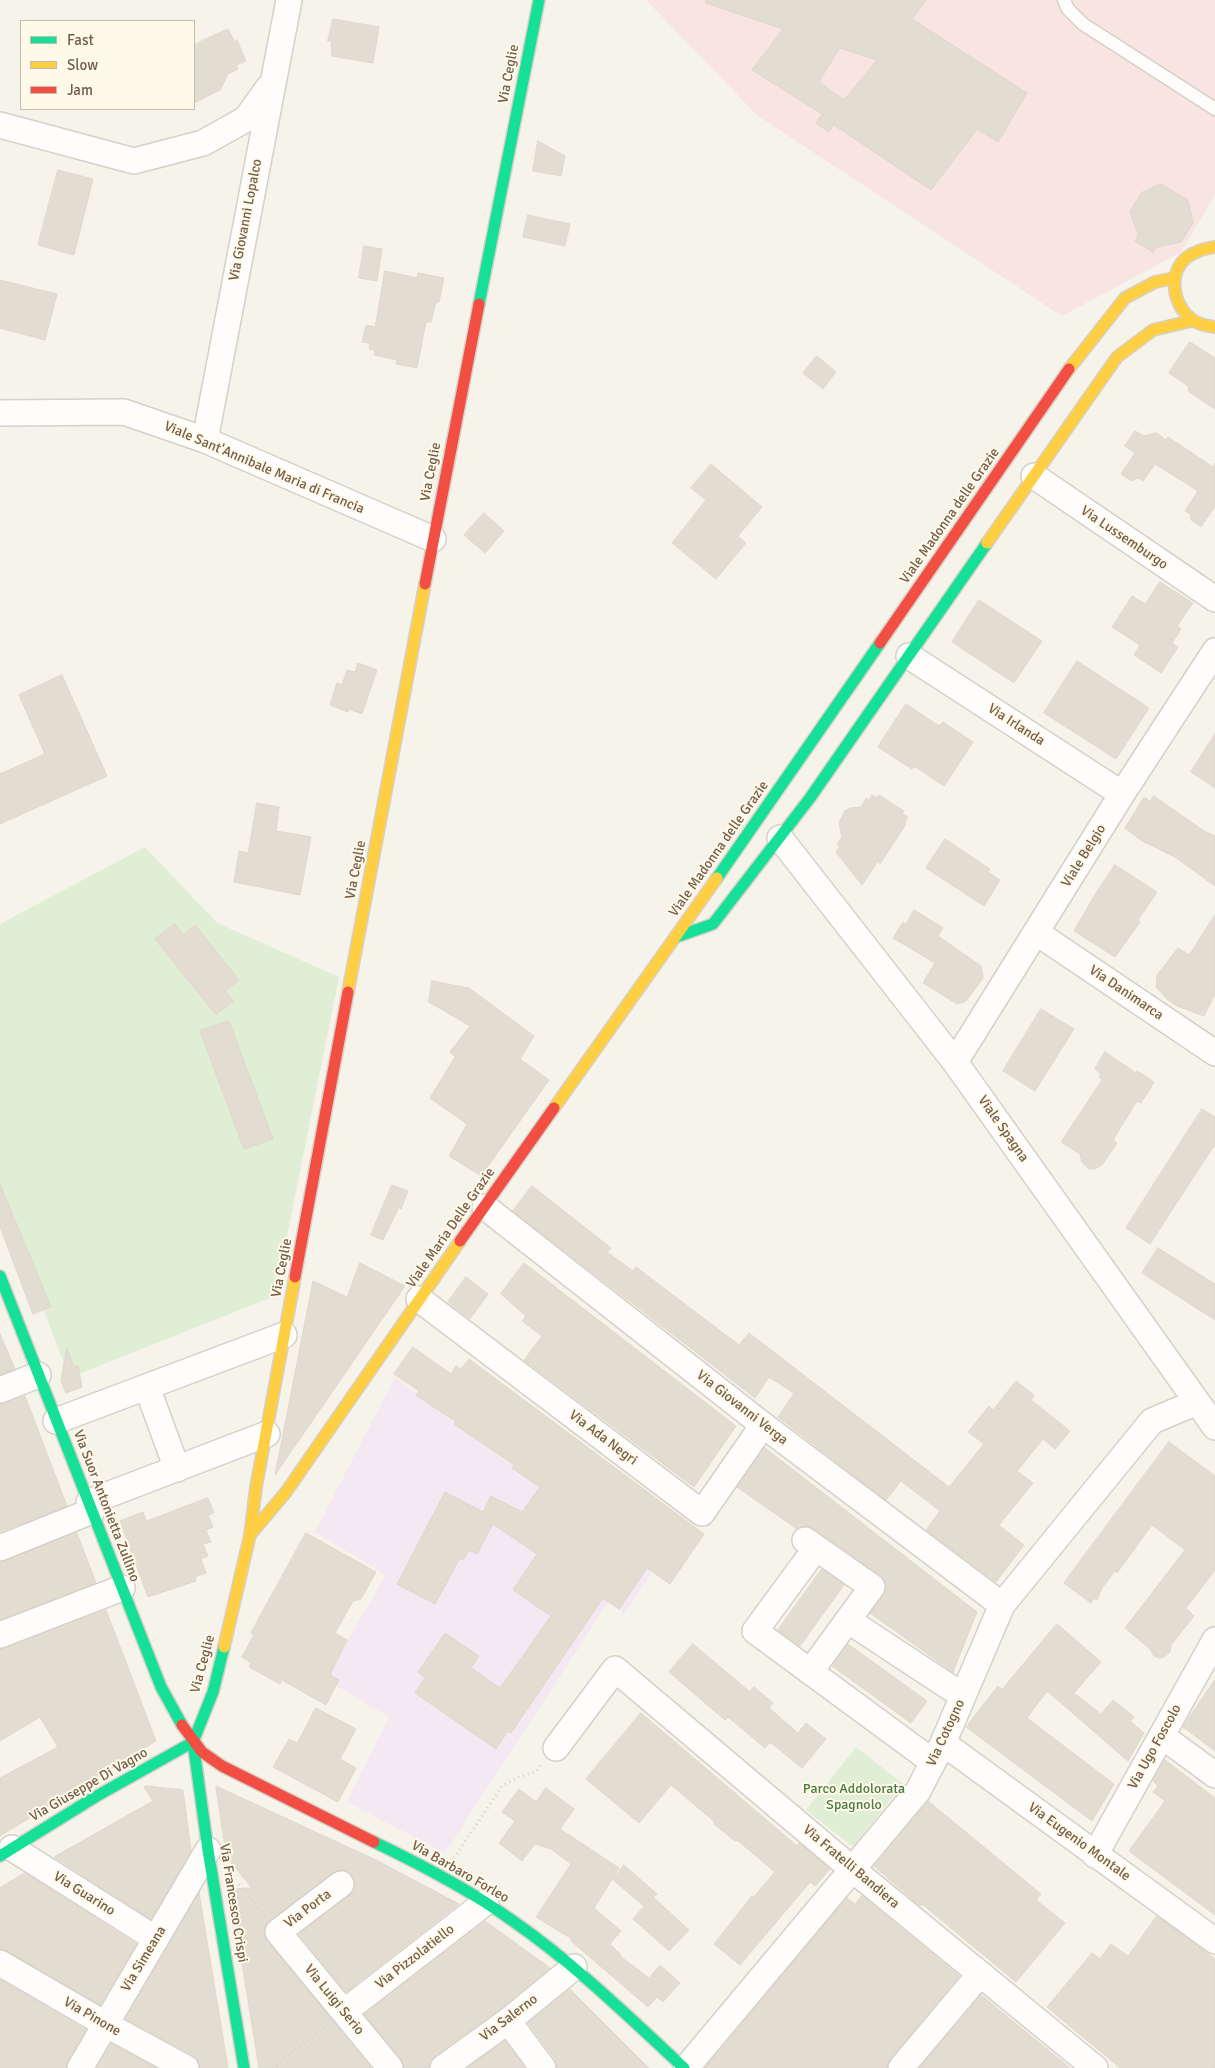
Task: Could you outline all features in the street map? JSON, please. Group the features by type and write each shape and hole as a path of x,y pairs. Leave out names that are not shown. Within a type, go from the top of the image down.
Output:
{"street":[{"name":"Via Giovanni Lopalco","path":"205,440 272,82 290,0"},
{"name":"Via Ceglie","path":"193,1742 213,1692 250,1535 256,1487 284,1334 434,539 539,0"},
{"path":"0,125 134,161 203,143 246,118 272,82"},
{"path":"1212,243 1194,252 1180,265 1174,278 1174,298 1181,311 1192,321 1204,327 1215,327"},
{"name":"Viale Madonna delle Grazie","path":"676,938 1079,356 1125,298 1155,282 1174,278"},
{"name":"Viale Madonna delle Grazie","path":"676,938 713,924 780,838 810,798 1116,358 1153,330 1192,321"},
{"name":"Viale Sant'Annibale Maria di Francia","path":"0,413 124,412 205,440 434,539"},
{"name":"Via Lussemburgo","path":"1034,476 1215,599"},
{"name":"Viale Belgio","path":"955,1062 1122,794 1215,651"},
{"name":"Via Irlanda","path":"909,656 1122,794"},
{"name":"Viale Spagna","path":"780,838 955,1062 1215,1428"},
{"name":"Via Danimarca","path":"1037,933 1215,1053"},
{"name":"Viale Maria Delle Grazie","path":"250,1535 286,1492 419,1299 676,938"},
{"name":"Via Giovanni Verga","path":"485,1207 763,1425 1002,1605"},
{"name":"Via Suor Antonietta Zullino","path":"0,1276 161,1688 193,1742"},
{"name":"Via Ada Negri","path":"419,1299 702,1513 763,1425"},
{"path":"56,1421 284,1334"},
{"path":"0,1390 38,1375"},
{"path":"147,1387 176,1469"},
{"name":"Via Cotogno","path":"685,2068 918,1791 938,1752 1002,1605 1152,1421 1197,1402"},
{"path":"0,1548 176,1469 267,1434"},
{"name":"Via Eugenio Montale","path":"849,1621 872,1587 810,1544 755,1631 810,1672 938,1752 1095,1855 1215,1941"},
{"path":"0,1635 122,1588"},
{"path":"810,1672 849,1621 963,1696"},
{"name":"Via Ugo Foscolo","path":"1095,1855 1215,1640"},
{"name":"Via Fratelli Bandiera","path":"556,1748 615,1669 852,1869 1095,2068"},
{"path":"1162,1736 1215,1775"},
{"name":"Via Francesco Crispi","path":"193,1742 208,1850 244,2068"},
{"name":"Via Giuseppe Di Vagno","path":"6,1852 193,1742"},
{"name":"Via Barbaro Forleo","path":"193,1742 220,1766 330,1823 389,1848 486,1902 531,1932 574,1967 685,2068"},
{"name":"Via Simeana","path":"80,2068 208,1850"},
{"name":"Via Guarino","path":"6,1852 156,1939"},
{"name":"Via Porta","path":"278,1932 340,1885"},
{"name":"Via Pizzolatiello","path":"344,2012 486,1902"},
{"name":"Via Luigi Serio","path":"278,1932 390,2068"},
{"name":"Via Pinone","path":"0,1963 105,2024 186,2068"},
{"name":"Via Salerno","path":"443,2068 508,2021 574,1967"},
{"path":"901,2068 980,1974"},
{"path":"508,2021 544,2068"}],"lane":[{"path":"1064,0 1068,9 1084,24 1215,109"}],"path":[{"path":"442,1877 502,1786 519,1777 535,1772 556,1748"},
{"path":"234,1878 278,1932"},
{"path":"272,2068 344,2012"}],"shaded area":[{"path":"646,0 1215,0 1215,195 1181,252 1062,316 758,116"},
{"path":"395,1377 652,1573 624,1614 609,1601 445,1853 347,1802 389,1717 325,1679 386,1575 315,1532"}],"green space":[{"path":"145,847 217,923 339,977 275,1296 61,1381 64,1364 0,1192 0,924"},
{"name":"Parco Addolorata Spagnolo","path":"856,1747 903,1784 853,1847 806,1810"}],"building":[{"path":"706,0 926,0 912,19 1027,93 998,142 977,129 931,190 834,125 829,132 816,123 822,114 752,70 783,29 706,3","holes":["840,48 877,60 844,100 819,82"]},
{"path":"333,19 379,27 373,63 332,56 331,41 328,41"},
{"path":"228,29 235,42 237,40 246,61 236,65 238,69 228,74 220,90 195,102 195,45"},
{"path":"538,141 565,156 561,176 533,171"},
{"path":"58,170 93,179 74,255 38,245"},
{"path":"1161,184 1188,200 1193,223 1181,242 1157,247 1153,252 1135,241 1138,235 1130,212 1141,193"},
{"path":"528,215 570,224 565,246 523,237"},
{"path":"364,246 382,249 377,281 359,278"},
{"path":"385,271 417,278 418,273 444,278 439,302 436,302 431,322 426,322 417,368 396,364 397,360 374,355 375,350 369,349 370,343 362,342 366,325 375,327"},
{"path":"0,280 57,294 45,340 0,328"},
{"path":"1190,342 1215,358 1215,409 1189,392 1188,386 1169,373"},
{"path":"817,356 836,372 823,389 803,373"},
{"path":"1135,431 1144,436 1157,433 1166,440 1168,437 1213,467 1215,463 1215,506 1201,527 1191,520 1190,514 1185,511 1198,491 1155,464 1143,481 1138,478 1132,481 1121,474 1135,453 1125,446"},
{"path":"711,464 762,507 738,536 746,543 716,579 672,543 706,500 691,488"},
{"path":"484,513 504,531 485,553 464,535"},
{"path":"1160,582 1193,603 1177,626 1181,629 1172,643 1178,647 1161,673 1134,655 1140,645 1112,627 1132,596 1145,604"},
{"path":"979,600 1042,641 1014,683 952,642"},
{"path":"1077,661 1149,708 1116,759 1044,713"},
{"path":"358,663 377,670 362,714 349,709 348,712 330,705 337,683 342,685 347,670 355,672"},
{"path":"62,675 107,776 0,824 0,774 45,754 19,695"},
{"path":"906,704 939,726 943,722 973,742 944,786 914,766 912,769 878,747"},
{"path":"1215,734 1215,788 1191,772"},
{"path":"872,795 877,798 879,795 904,811 902,814 908,817 904,823 906,824 880,864 878,861 862,885 836,852 840,846 837,844 842,837 839,822 845,811 850,808 861,807 866,798 869,800"},
{"path":"1154,796 1204,831 1215,836 1215,886 1175,857 1142,841 1125,828 1144,797 1150,801"},
{"path":"257,803 279,807 276,831 311,837 300,895 234,882 239,851 248,853"},
{"path":"945,839 990,869 988,872 1000,880 984,906 926,868"},
{"path":"1115,865 1157,892 1138,920 1140,922 1115,957 1074,931"},
{"path":"914,910 943,928 938,936 981,966 983,978 966,1001 957,1004 923,983 935,963 893,938 903,922 906,924"},
{"path":"1215,915 1215,994 1204,1016 1177,1006 1168,1000 1156,987 1157,975 1178,948 1189,955"},
{"path":"175,924 183,935 195,925 239,980 225,991 233,1001 216,1015 155,939"},
{"path":"432,981 469,988 534,1036 520,1059 549,1080 481,1176 449,1156 467,1124 430,1098 455,1057 450,1052 470,1026 429,1002"},
{"path":"1041,1009 1074,1029 1035,1091 1003,1071"},
{"path":"229,1021 273,1139 244,1149 200,1031"},
{"path":"1105,1052 1136,1073 1137,1071 1154,1082 1141,1103 1137,1101 1113,1140 1117,1143 1102,1165 1095,1169 1089,1169 1082,1162 1080,1154 1061,1142 1102,1080 1099,1077 1101,1074 1095,1069"},
{"path":"1202,1109 1215,1117 1215,1144 1150,1244 1126,1228"},
{"path":"0,1184 51,1307 33,1314 0,1227"},
{"path":"392,1185 408,1191 401,1209 399,1207 383,1240 371,1235"},
{"path":"532,1186 611,1248 607,1252 633,1271 636,1267 739,1345 749,1333 949,1487 984,1444 968,1432 989,1406 993,1410 1016,1381 1034,1395 1031,1400 1070,1431 1055,1449 1043,1439 1017,1471 1033,1483 999,1525 1024,1545 996,1582 926,1530 940,1511 901,1481 886,1500 778,1417 794,1393 769,1377 755,1398 513,1211"},
{"path":"1158,1248 1215,1284 1215,1320 1142,1273"},
{"path":"360,1263 405,1286 275,1475 313,1281 347,1297"},
{"path":"524,1263 736,1426 694,1487 524,1360 542,1336 522,1321 526,1316 501,1294"},
{"path":"466,1277 488,1294 470,1319 448,1302"},
{"path":"0,1334 15,1369 0,1375"},
{"path":"413,1347 451,1374 456,1366 461,1369 469,1359 704,1534 670,1584 647,1568 619,1609 603,1598 511,1733 508,1731 496,1749 415,1693 425,1678 418,1672 445,1633 479,1656 471,1668 500,1688 551,1616 513,1590 537,1554 493,1524 477,1554 469,1550 463,1560 460,1558 435,1604 397,1584 445,1492 483,1512 491,1496 522,1512 540,1487 512,1468 514,1465 454,1424 456,1422 416,1395 419,1391 394,1374"},
{"path":"67,1349 74,1367 78,1365 82,1387 66,1393 61,1381"},
{"path":"25,1396 67,1506 0,1532 0,1404"},
{"path":"1169,1442 1215,1476 1215,1570 1186,1608 1194,1616 1171,1645 1170,1652 1164,1657 1159,1658 1154,1656 1150,1649 1125,1628 1185,1550 1152,1525 1117,1573 1115,1571 1102,1588 1097,1600 1094,1598 1091,1603 1064,1583"},
{"path":"765,1448 977,1612 953,1672 870,1613 886,1589 885,1581 880,1575 813,1528 806,1526 797,1529 737,1487"},
{"path":"208,1498 214,1513 208,1515 213,1527 206,1530 211,1542 203,1544 208,1556 201,1559 206,1573 195,1577 196,1581 148,1597 120,1521 143,1512 146,1521"},
{"path":"77,1533 96,1583 0,1620 0,1562"},
{"path":"306,1533 376,1572 361,1599 353,1601 335,1633 347,1640 330,1675 339,1680 326,1705 282,1680 280,1684 249,1667 251,1663 242,1657 254,1635 251,1633"},
{"path":"822,1569 844,1585 800,1646 778,1630"},
{"path":"106,1610 156,1741 0,1836 0,1778 58,1747 40,1717 0,1741 0,1649"},
{"path":"1057,1624 1101,1662 1074,1693 1101,1714 1113,1700 1134,1717 1130,1721 1144,1733 1128,1761 1047,1691 1027,1718 1114,1784 1092,1821 966,1727 998,1686 1002,1689"},
{"path":"693,1644 750,1692 754,1687 773,1703 769,1708 798,1733 806,1723 826,1739 802,1768 770,1742 765,1748 728,1717 725,1720 669,1672"},
{"path":"848,1644 927,1701 911,1723 832,1666"},
{"path":"1215,1680 1215,1751 1183,1727"},
{"path":"316,1708 356,1729 340,1759 356,1768 338,1802 273,1767 289,1739 297,1743"},
{"path":"641,1713 797,1846 799,1843 830,1869 815,1886 810,1882 740,1965 714,1944 752,1896 754,1897 775,1872 737,1840 735,1841 714,1824 715,1822 671,1785 639,1823 586,1779"},
{"path":"1165,1760 1215,1798 1215,1915 1129,1851 1165,1801 1153,1792 1158,1786 1153,1781"},
{"path":"216,1786 376,1860 459,1904 346,1992 299,1934 350,1895 354,1890 355,1883 352,1875 347,1871 340,1870 332,1873 265,1926 264,1934 267,1941 371,2068 259,2068 230,1889 252,1888 227,1858"},
{"path":"144,1787 183,1790 191,1851 151,1919 54,1857 153,1801"},
{"path":"546,1788 574,1809 560,1829 619,1868 594,1908 621,1931 610,1944 620,1956 649,1978 660,1965 680,1983 663,2002 657,1997 648,2007 571,1941 572,1939 536,1917 571,1864 551,1849 535,1844 522,1861 499,1843 515,1821 502,1812 519,1789 536,1802"},
{"path":"928,1801 1041,1894 1036,1900 1065,1923 1016,1982 922,1904 920,1906 874,1866"},
{"path":"624,1865 657,1894 644,1906 613,1880"},
{"path":"25,1873 136,1944 100,2005 7,1951 0,1949 0,1888"},
{"path":"199,1893 228,2068 200,2068 198,2061 193,2055 126,2019"},
{"path":"862,1896 959,1976 890,2059 887,2068 705,2068 847,1898 855,1904"},
{"path":"653,1897 689,1930 669,1951 633,1919"},
{"path":"1157,1916 1215,1959 1215,2068 1120,2068 1047,2007 1092,1953 1100,1959 1111,1944 1128,1956"},
{"path":"485,1921 550,1968 499,2010 435,2056 430,2062 429,2068 404,2068 401,2059 364,2014"},
{"path":"0,1980 86,2030 66,2068 0,2068"},
{"path":"570,1989 649,2068 557,2068 555,2059 528,2023"},
{"path":"981,1995 1070,2068 920,2068"},
{"path":"505,2041 525,2068 468,2068"},
{"path":"111,2044 156,2068 97,2068"}],"traffic: fast":[{"path":"479,304 539,0"},
{"path":"676,937 713,924 810,798 987,543"},
{"path":"717,878 880,643"},
{"path":"0,1276 161,1687 182,1725"},
{"path":"224,1647 213,1692 193,1742 208,1850 244,2068"},
{"path":"0,1856 95,1797 193,1742"},
{"path":"374,1842 463,1888 536,1938 601,1992 684,2068"}],"traffic: slow":[{"path":"1215,247 1200,251 1186,258 1176,274 1175,283 1178,301 1188,317 1198,323 1215,327"},
{"path":"1069,369 1125,298 1155,282 1174,278"},
{"path":"987,543 1117,357 1153,330 1191,321"},
{"path":"348,992 425,584"},
{"path":"554,1108 717,878"},
{"path":"250,1535 286,1492 460,1241"},
{"path":"224,1647 250,1535 256,1487 295,1277"}],"traffic: jam":[{"path":"425,584 479,304"},
{"path":"880,643 1069,369"},
{"path":"295,1277 348,992"},
{"path":"460,1241 554,1108"},
{"path":"182,1725 202,1752 222,1766 374,1842"}]}
